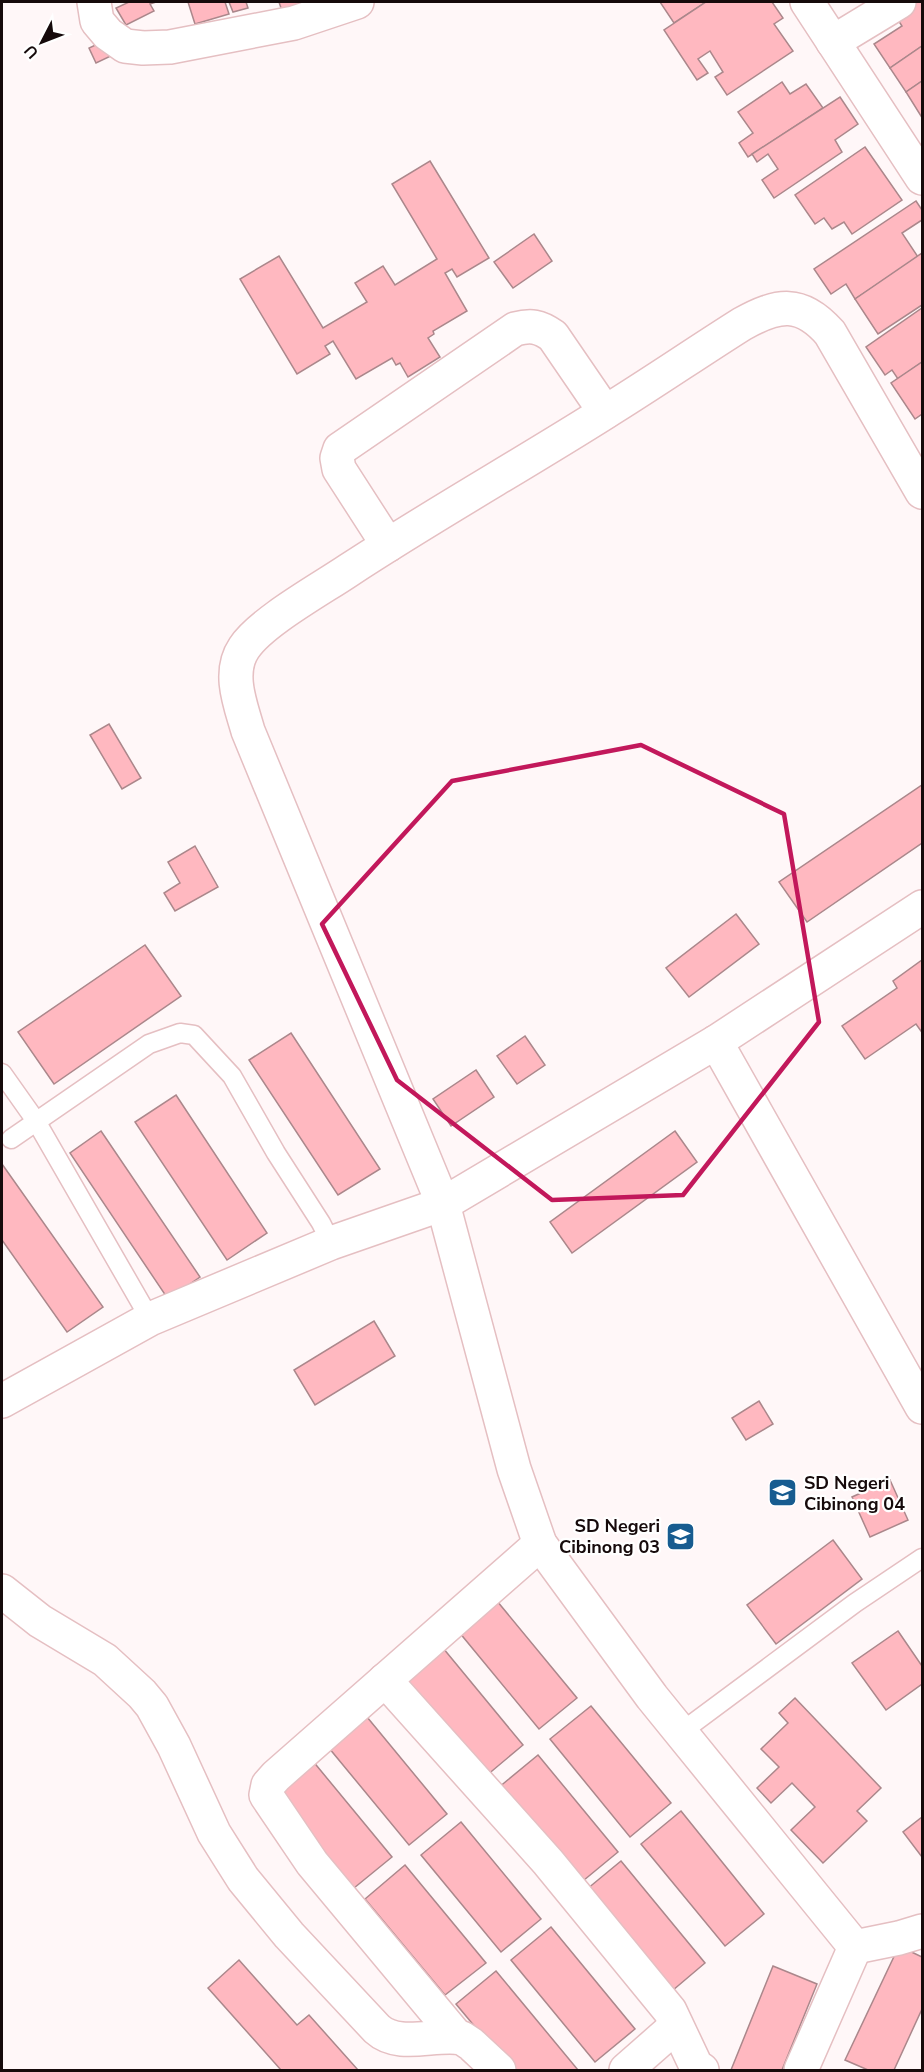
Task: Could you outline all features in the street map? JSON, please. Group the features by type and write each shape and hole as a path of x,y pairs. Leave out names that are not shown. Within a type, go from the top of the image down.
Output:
{"street":[{"path":"94,2 97,21 108,34 125,46 143,48 170,47 294,23 357,2"},
{"path":"807,2 922,178"},
{"path":"833,42 899,2"},
{"path":"855,1947 680,1733 540,1544 514,1469 443,1204 252,742 239,699 236,677 242,650 251,638 272,622 388,545 605,412 742,324 760,314 778,308 793,307 808,312 819,320 830,333 922,492"},
{"path":"388,545 339,469 337,458 340,449 515,329 531,326 543,328 553,336 605,412"},
{"path":"2,1401 150,1319 331,1243 443,1204 716,1042 922,907"},
{"path":"716,1042 922,1407"},
{"path":"457,2037 312,1863 266,1795 268,1785 276,1776 540,1544"},
{"path":"2,1591 40,1621 105,1660 142,1694 152,1706 174,1746 214,1833 243,1879 289,1935 377,2029 384,2035 394,2038 457,2037 466,2040 499,2070"},
{"path":"386,1680 548,1862 670,2011 696,2066 702,2070"},
{"path":"855,1947 922,1931"},
{"path":"801,2070 855,1947"},
{"path":"626,2070 676,2026"}],"lane":[{"path":"11,1139 149,1044 180,1033 194,1035 232,1076 331,1243"},
{"path":"2,1073 36,1121 150,1319"},
{"path":"680,1733 855,1603 922,1558"}],"highlighted area":[{"path":"641,745 784,814 819,1022 683,1195 552,1200 397,1080 322,924 452,781"}],"building":[{"path":"129,2 156,2 150,4 154,11 126,25 116,8"},
{"path":"188,2 225,2 229,14 195,24"},
{"path":"229,2 246,2 248,8 233,12"},
{"path":"279,2 319,2 283,14"},
{"path":"660,2 706,2 674,23"},
{"path":"706,2 772,2 783,18 774,24 793,51 727,95 715,77 723,72 710,51 698,59 708,73 697,80 664,30"},
{"path":"908,2 922,2 922,46 890,68 874,44 902,26 893,12"},
{"path":"106,40 113,55 96,63 89,48"},
{"path":"922,46 922,81 906,92 890,68"},
{"path":"922,81 922,115 921,116 906,92"},
{"path":"782,82 790,94 806,84 823,108 748,157 739,143 753,133 738,112"},
{"path":"840,97 858,124 835,140 842,152 774,198 762,180 778,169 768,154 757,162 752,154"},
{"path":"865,147 902,200 852,234 844,222 832,229 824,218 815,224 795,195"},
{"path":"430,161 489,258 457,277 452,269 445,273 467,311 433,331 434,334 428,338 440,357 408,377 400,363 396,365 392,358 356,379 333,341 325,346 330,354 297,374 240,279 279,256 323,328 367,302 355,283 383,266 395,285 437,259 392,184"},
{"path":"916,201 922,210 922,220 902,233 918,257 855,299 846,284 831,294 814,269"},
{"path":"534,234 552,261 513,288 494,262"},
{"path":"922,253 922,305 878,334 855,299"},
{"path":"922,308 922,362 898,379 892,370 885,375 866,347"},
{"path":"922,362 922,414 915,419 891,383"},
{"path":"109,724 141,778 122,789 90,735"},
{"path":"922,785 922,843 807,922 779,882"},
{"path":"195,846 218,887 175,911 164,893 180,883 168,862"},
{"path":"736,914 759,944 689,997 666,968"},
{"path":"145,945 181,996 54,1084 18,1032"},
{"path":"922,960 922,1030 916,1024 865,1059 842,1026 897,988 893,981"},
{"path":"291,1033 380,1169 338,1195 249,1060"},
{"path":"525,1036 545,1065 517,1084 497,1056"},
{"path":"476,1070 494,1097 451,1126 433,1099"},
{"path":"176,1095 267,1233 227,1260 135,1122"},
{"path":"101,1131 200,1277 168,1299 70,1153"},
{"path":"675,1131 697,1162 572,1253 550,1222"},
{"path":"2,1164 103,1307 67,1332 2,1240"},
{"path":"374,1321 395,1356 315,1405 294,1370"},
{"path":"759,1401 773,1424 746,1440 732,1418"},
{"path":"890,1480 908,1520 870,1537 852,1497"},
{"path":"833,1540 862,1579 776,1644 747,1605"},
{"path":"497,1601 577,1698 539,1729 459,1632"},
{"path":"898,1631 922,1666 922,1684 886,1710 852,1663"},
{"path":"443,1648 523,1745 486,1776 405,1679"},
{"path":"795,1698 881,1788 857,1811 867,1821 823,1863 791,1830 815,1807 792,1783 771,1803 757,1788 779,1767 761,1749 788,1723 779,1713"},
{"path":"591,1706 671,1803 630,1837 550,1739"},
{"path":"367,1717 447,1814 409,1845 329,1748"},
{"path":"538,1755 618,1852 578,1885 498,1788"},
{"path":"312,1760 392,1857 354,1888 274,1791"},
{"path":"681,1811 764,1914 725,1946 641,1844"},
{"path":"922,1817 922,1857 903,1832"},
{"path":"461,1822 541,1919 501,1952 421,1855"},
{"path":"621,1861 705,1963 666,1996 581,1894"},
{"path":"405,1865 486,1963 445,1995 365,1899"},
{"path":"551,1927 635,2029 595,2062 511,1960"},
{"path":"899,1946 922,1957 922,2009 894,2070 868,2070 845,2060"},
{"path":"239,1960 297,2025 309,2015 358,2070 281,2070 208,1988"},
{"path":"773,1966 817,1984 782,2070 731,2070"},
{"path":"496,1971 578,2070 511,2070 456,2004"}],"place":[{"name":"SD Negeri Cibinong 04","path":"783,1493"},
{"name":"SD Negeri Cibinong 03","path":"681,1536"}]}
